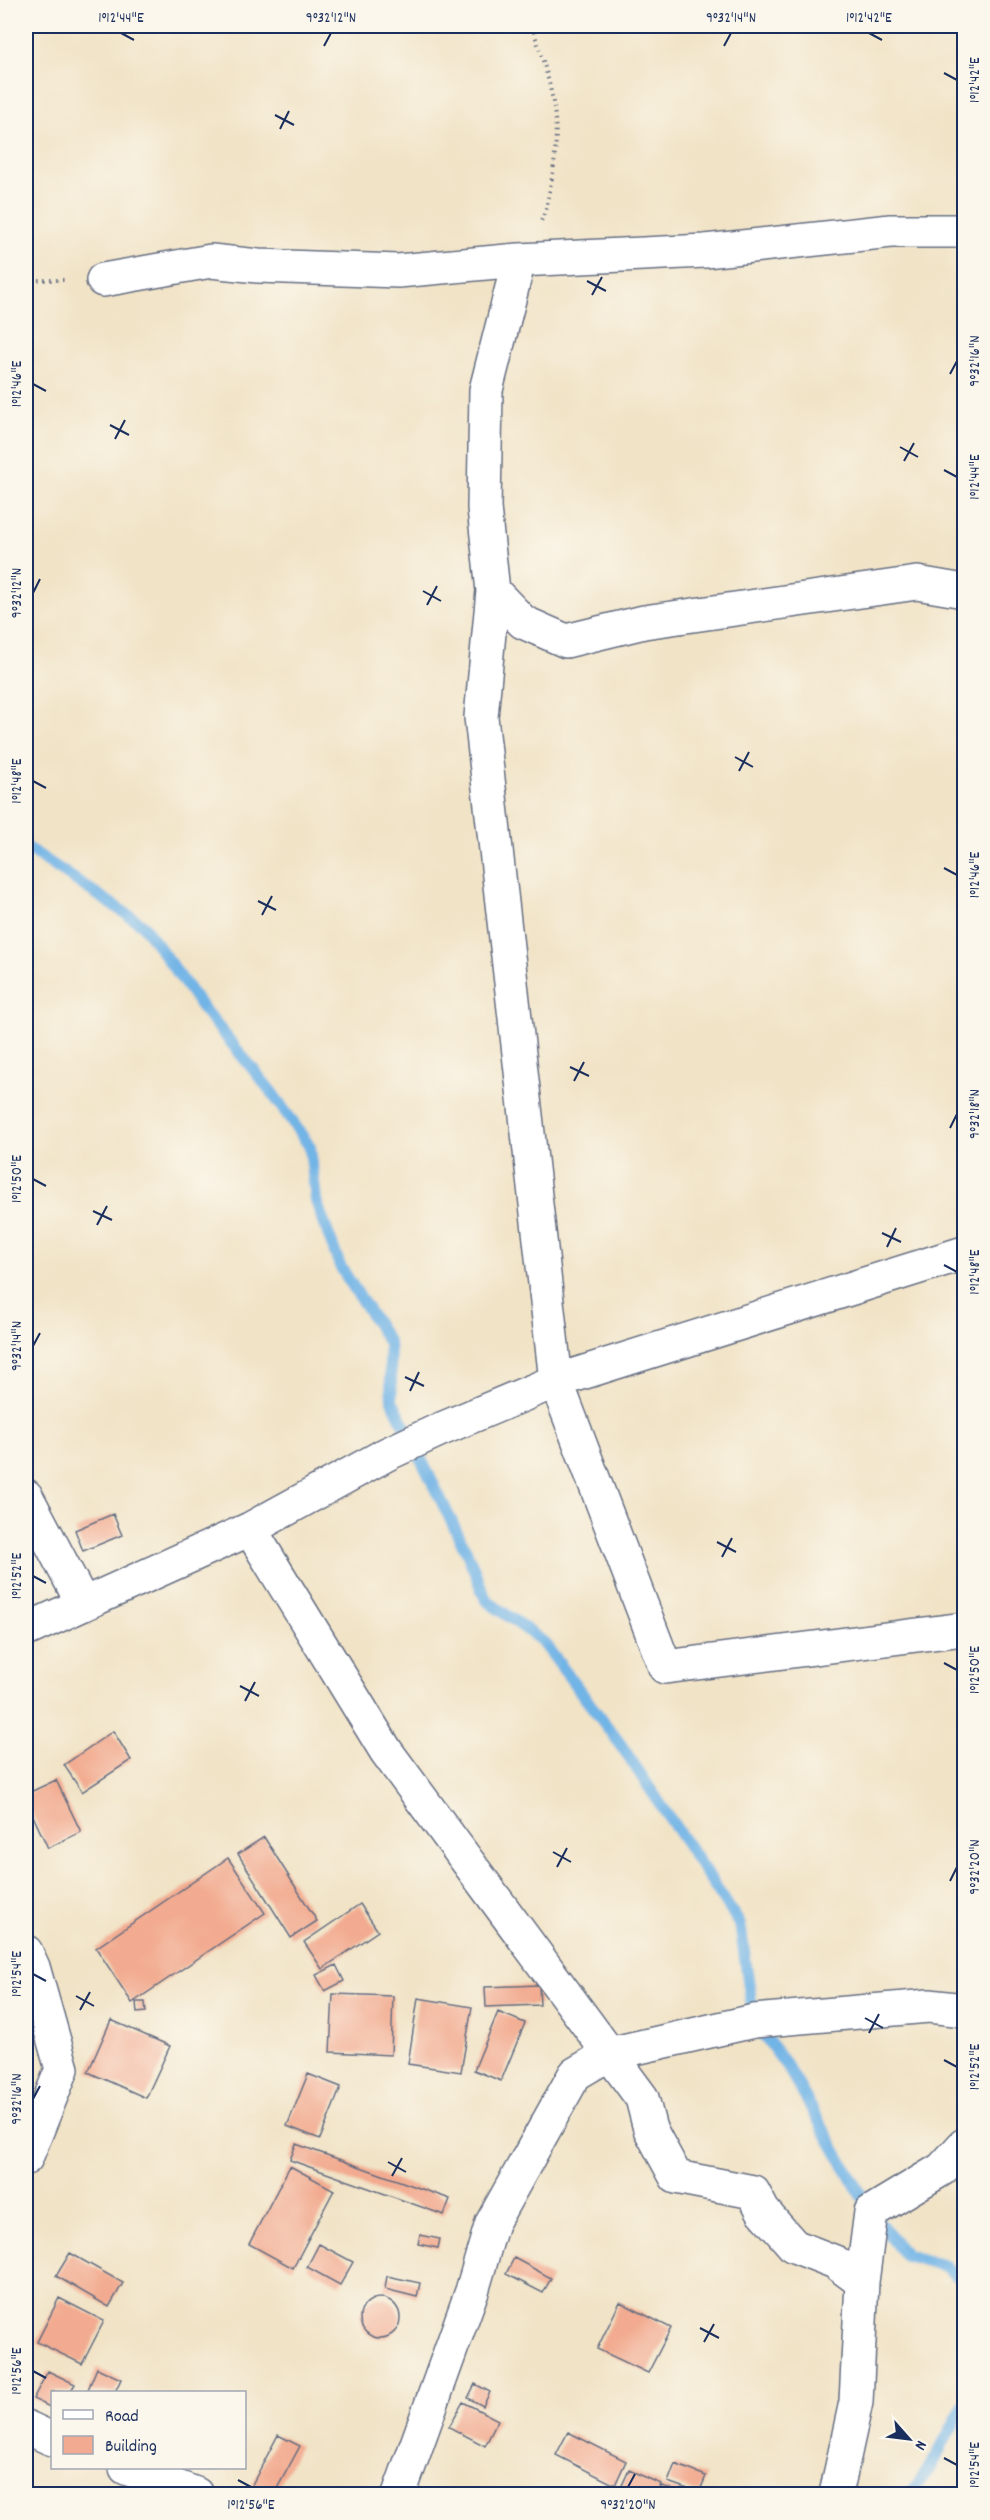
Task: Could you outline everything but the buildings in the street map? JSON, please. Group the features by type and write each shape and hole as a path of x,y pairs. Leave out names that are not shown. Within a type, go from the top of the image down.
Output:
{"street":[{"path":"103,280 210,261 258,267 398,271 519,260 705,251 891,231 964,231"},
{"path":"519,260 486,390 484,508 494,591 481,717 556,1381 665,1667 964,1629"},
{"path":"494,591 523,621 566,641 644,622 917,583 964,591"},
{"path":"26,1630 82,1602 250,1529 387,1454 556,1381 964,1253"},
{"path":"26,1496 82,1602"},
{"path":"250,1529 386,1751 642,2098 650,2129 676,2177 753,2192 763,2211 794,2246 835,2262 862,2282"},
{"path":"26,1952 33,1967 62,2069 26,2158"},
{"path":"399,2494 472,2291 492,2223 575,2074 609,2054 754,2021 929,2006 964,2010"},
{"path":"836,2494 856,2402 862,2282 871,2212 942,2169 964,2145"},
{"path":"26,2427 51,2439"},
{"path":"129,2469 196,2494"}],"path":[{"path":"519,260 546,212 557,151 554,94 532,26"}],"waterway":[{"path":"26,847 143,925 201,1006 270,1090 310,1147 316,1201 340,1266 389,1343 392,1400 468,1555 486,1600 542,1641 621,1745 740,1924 754,2021 790,2071 871,2212 905,2255 945,2266 964,2283"},
{"path":"909,2494 928,2471 964,2405"}]}
